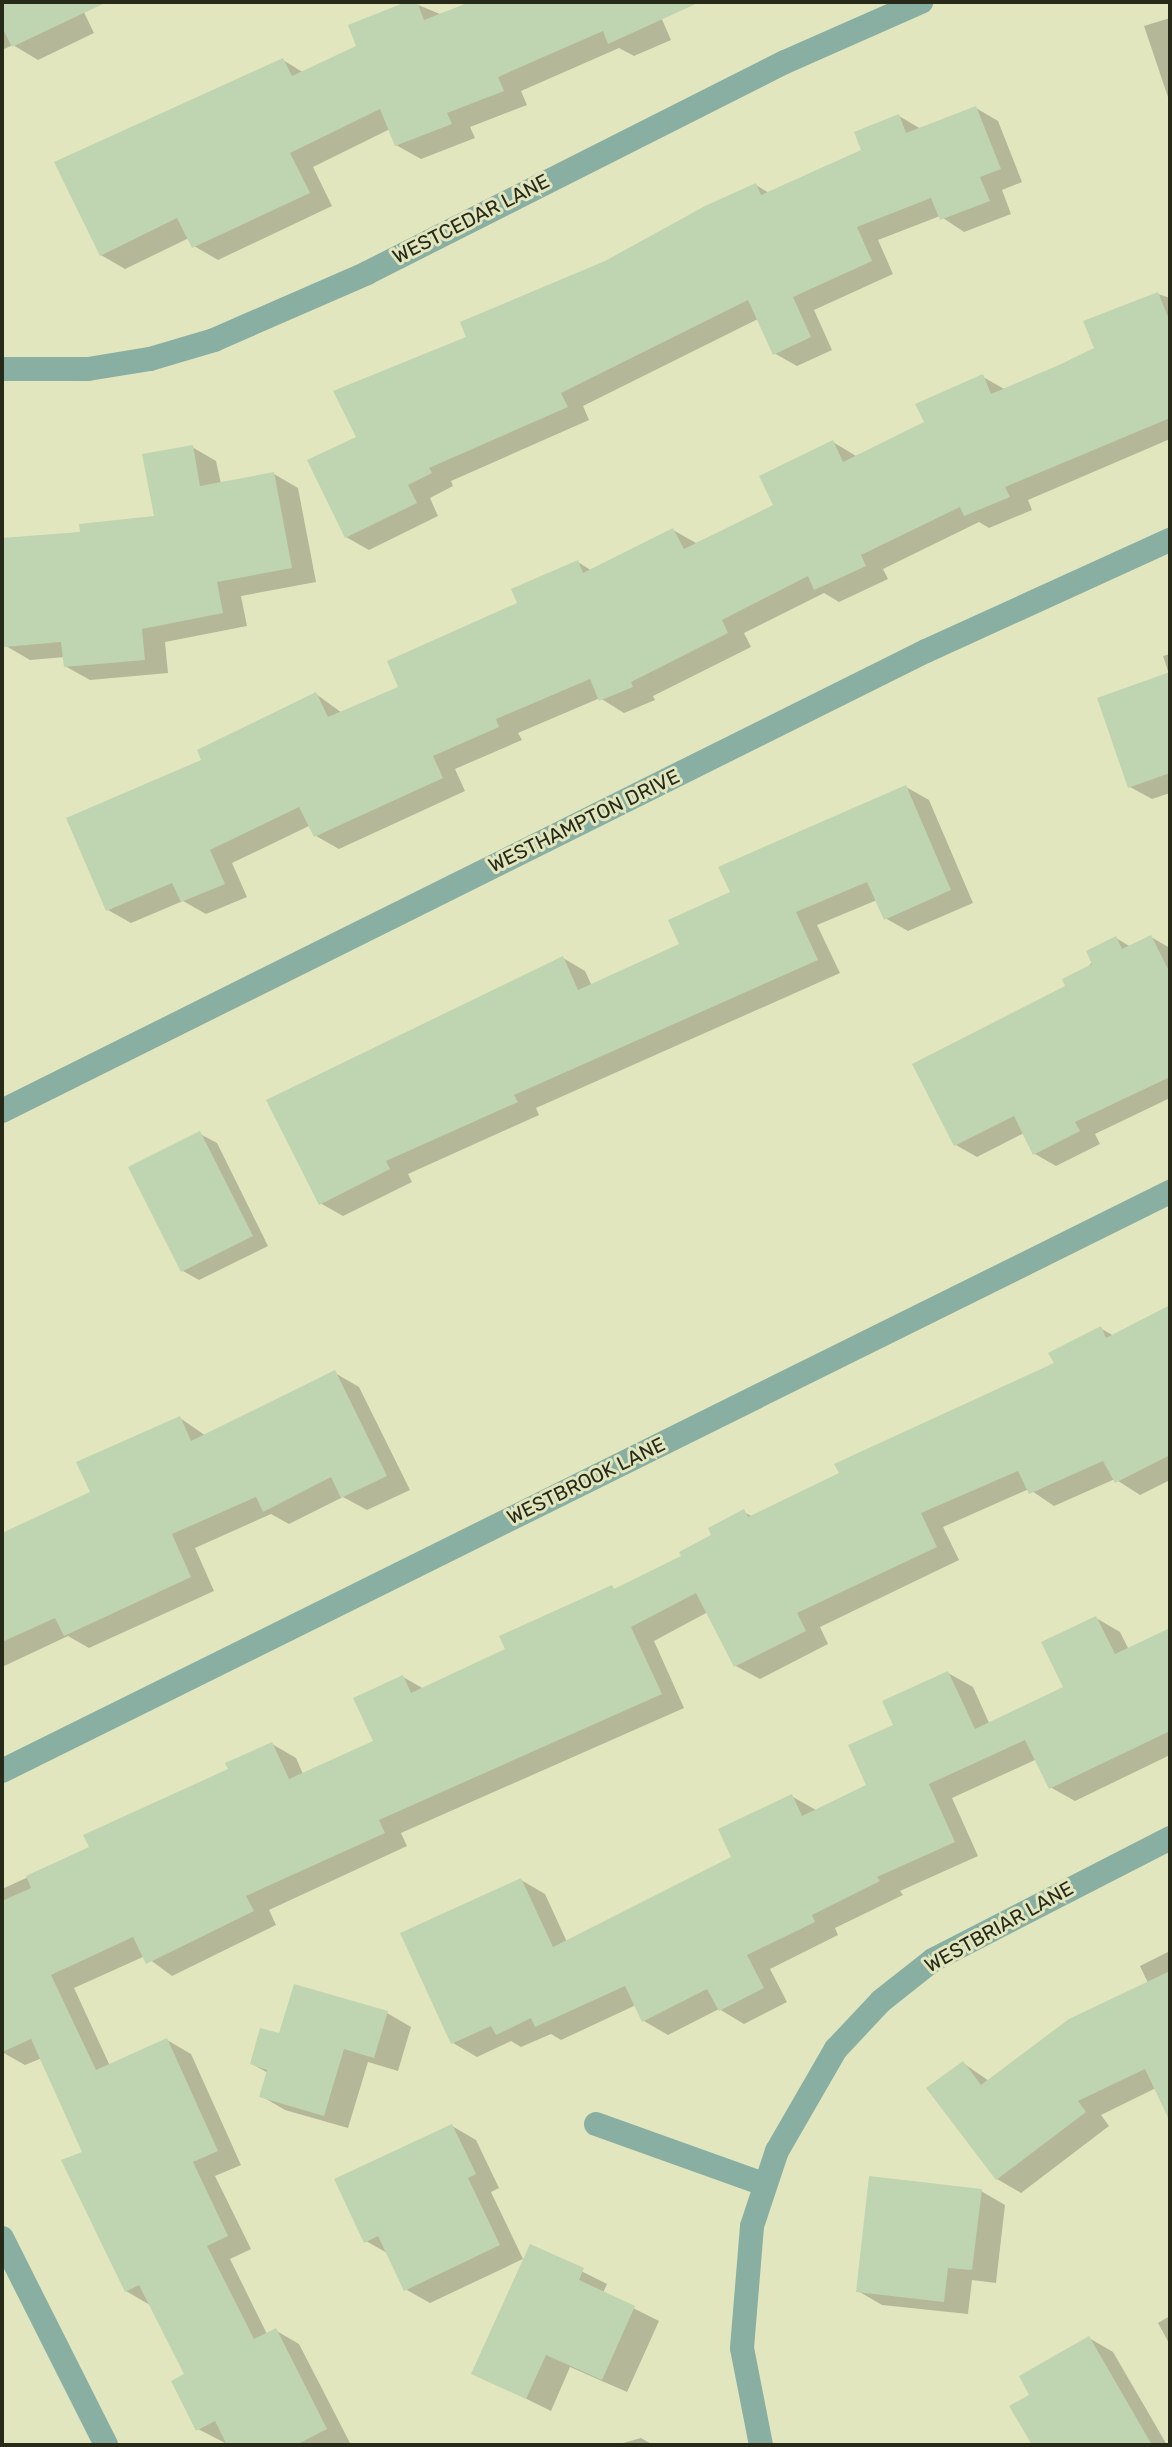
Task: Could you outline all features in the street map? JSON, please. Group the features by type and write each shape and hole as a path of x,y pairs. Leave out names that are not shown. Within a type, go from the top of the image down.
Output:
{"street":[{"name":"WESTCEDAR LANE","path":"2,369 88,369 150,359 214,340 367,273 676,116 921,2"},
{"name":"WESTHAMPTON DRIVE","path":"2,1111 926,651 1170,540"},
{"name":"WESTBROOK LANE","path":"2,1771 1170,1192"},
{"name":"WESTBRIAR LANE","path":"761,2445 749,2403 742,2334 752,2226 764,2184 815,2081 881,2001 970,1939 1170,1838"},
{"path":"596,2124 764,2184"},
{"path":"2,2238 106,2445"}],"building":[{"path":"2,2 107,2 12,47 2,27"},
{"path":"406,2 417,2 424,20 470,2 700,2 608,44 603,31 498,77 504,91 447,113 452,124 395,146 380,109 290,153 310,193 192,248 177,218 100,256 54,162 283,58 292,76 356,46 348,25"},
{"path":"976,106 1001,169 980,177 990,201 940,220 931,198 857,227 872,261 793,297 811,337 773,355 748,300 561,393 568,407 429,468 432,473 408,485 417,503 345,538 307,460 356,437 333,391 466,337 460,322 605,261 705,206 756,183 761,195 861,150 854,132 899,114 906,133"},
{"path":"1158,292 1170,322 1170,418 1005,487 1010,497 964,516 960,507 861,555 866,566 814,590 808,576 722,620 728,633 631,682 633,687 599,701 590,679 496,719 499,727 433,756 443,778 314,837 299,807 210,850 225,884 181,902 172,883 106,911 66,818 201,760 197,750 316,692 328,717 398,687 387,661 517,603 511,589 578,560 583,573 673,528 684,549 773,505 759,476 833,440 843,462 924,422 915,404 983,374 991,394 1059,365 1094,348 1083,321"},
{"path":"193,445 200,486 274,472 292,568 217,582 223,613 142,629 145,660 64,667 61,642 4,647 2,538 80,532 79,524 154,516 142,454"},
{"path":"1170,672 1170,773 1128,788 1097,698"},
{"path":"906,785 951,890 884,920 867,882 796,912 818,960 514,1095 518,1102 386,1161 390,1169 319,1205 266,1100 563,956 578,990 679,944 668,920 730,892 718,867"},
{"path":"1151,935 1170,973 1170,1077 1075,1122 1080,1131 1033,1155 1014,1116 954,1146 912,1064 1065,986 1062,979 1092,964 1086,951 1116,936 1122,949"},
{"path":"200,1131 253,1236 181,1272 128,1167"},
{"path":"1170,1305 1170,1455 1115,1483 1103,1461 1029,1494 1018,1471 921,1513 937,1547 797,1613 806,1631 734,1667 696,1593 631,1627 662,1694 379,1820 385,1833 246,1896 254,1911 146,1964 133,1937 51,1975 96,2070 167,2038 218,2151 193,2162 228,2236 207,2246 254,2339 276,2328 327,2429 296,2445 227,2445 215,2421 196,2431 171,2381 184,2374 139,2285 125,2292 61,2160 82,2152 31,2039 2,2052 2,1901 31,1888 26,1876 89,1847 83,1835 228,1769 225,1763 272,1742 289,1779 373,1741 353,1698 403,1675 411,1693 505,1649 499,1636 612,1585 614,1589 681,1556 679,1552 711,1535 708,1528 744,1509 748,1517 839,1473 834,1464 1054,1363 1048,1353 1101,1326 1106,1338"},
{"path":"335,1370 387,1476 341,1498 331,1477 263,1512 256,1497 172,1534 191,1577 64,1636 55,1618 2,1642 2,1533 90,1492 76,1462 180,1416 191,1441"},
{"path":"1096,1616 1115,1654 1170,1628 1170,1731 1049,1789 1025,1740 929,1784 955,1842 877,1877 880,1881 812,1915 815,1922 747,1955 764,1988 719,2011 707,1989 642,2022 625,1986 535,2027 531,2018 496,2035 491,2026 451,2044 400,1933 521,1878 553,1947 731,1857 718,1829 792,1794 802,1816 866,1785 848,1745 893,1725 882,1701 948,1671 975,1729 1063,1687 1041,1642"},
{"path":"1170,1971 1170,2122 1145,2069 1078,2101 1086,2112 996,2180 926,2088 963,2061 981,2085 1069,2019"},
{"path":"294,1984 388,2011 374,2058 344,2049 324,2116 259,2097 267,2070 250,2064 260,2028 279,2033"},
{"path":"452,2124 476,2174 468,2178 500,2245 404,2291 378,2236 364,2243 334,2179"},
{"path":"869,2176 982,2189 972,2270 948,2268 944,2302 856,2292"},
{"path":"530,2244 584,2268 579,2280 635,2306 602,2380 546,2355 526,2399 471,2374"},
{"path":"1089,2336 1152,2445 1032,2445 1009,2406 1029,2395 1019,2376"}]}
